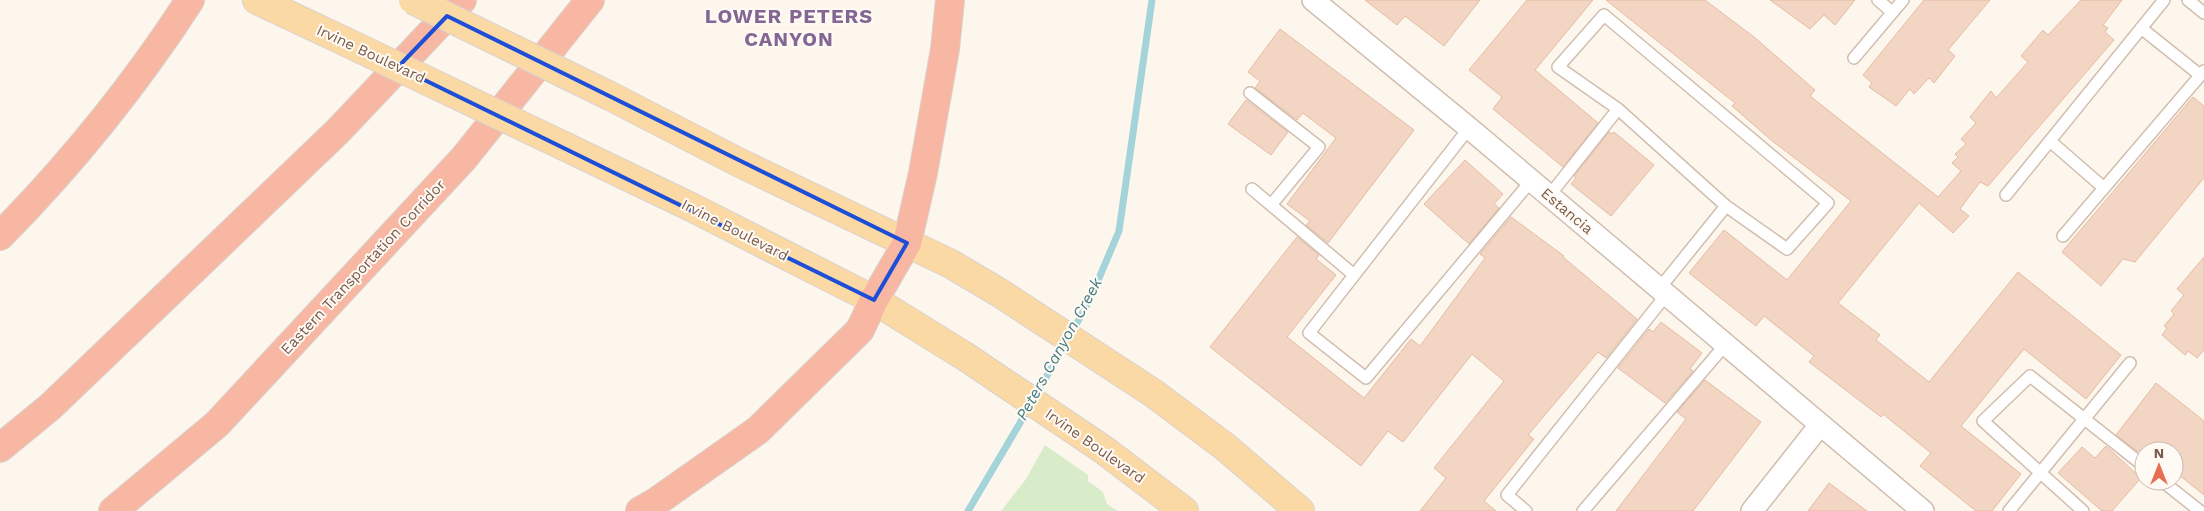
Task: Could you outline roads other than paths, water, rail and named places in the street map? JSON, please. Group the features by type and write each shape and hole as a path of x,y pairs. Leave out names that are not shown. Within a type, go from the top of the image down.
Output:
{"highway":[{"path":"0,236 46,189 153,57 190,0"},
{"path":"0,448 50,407 338,131 462,0"},
{"name":"Eastern Transportation Corridor","path":"113,511 217,424 464,158 590,0"},
{"path":"640,511 656,502 758,430 851,341 860,330 874,300 907,244 925,163 945,49 950,0"}],"main road":[{"name":"Irvine Boulevard","path":"257,0 691,207 874,300 966,357 1104,450 1184,511"},
{"path":"413,0 610,96 740,164 951,264 1000,293 1141,386 1224,446 1300,511"}],"street":[{"name":"Estancia","path":"1313,0 1469,128 1663,292 1820,425 1915,509"},
{"path":"1752,511 1820,425"}],"lane":[{"path":"1878,0 1892,12"},
{"path":"1854,58 1903,0"},
{"path":"2006,195 2164,0"},
{"path":"2188,0 2204,13"},
{"path":"1604,15 1828,203 1787,249 1726,206 1618,109 1558,67 1604,15"},
{"path":"2062,236 2202,73 2141,28"},
{"path":"1250,94 1319,147 1271,205"},
{"path":"1549,196 1618,109"},
{"path":"1469,128 1309,333 1366,378 1531,181"},
{"path":"2050,141 2104,188"},
{"path":"1252,189 1354,275"},
{"path":"1526,511 1506,495 1663,292 1726,206"},
{"path":"1583,511 1725,345"},
{"path":"2009,511 2130,363"},
{"path":"2083,511 1983,421 2030,376 2134,458"},
{"path":"2175,491 2200,511"}],"waterway":[{"name":"Peters Canyon Creek","path":"1071,334 1091,297 1119,231 1152,0"},
{"name":"Peters Canyon Creek","path":"1035,396 1066,343"},
{"name":"Peters Canyon Creek","path":"968,511 1030,406"}],"district":[{"name":"LOWER PETERS CANYON","path":"789,28"}]}
